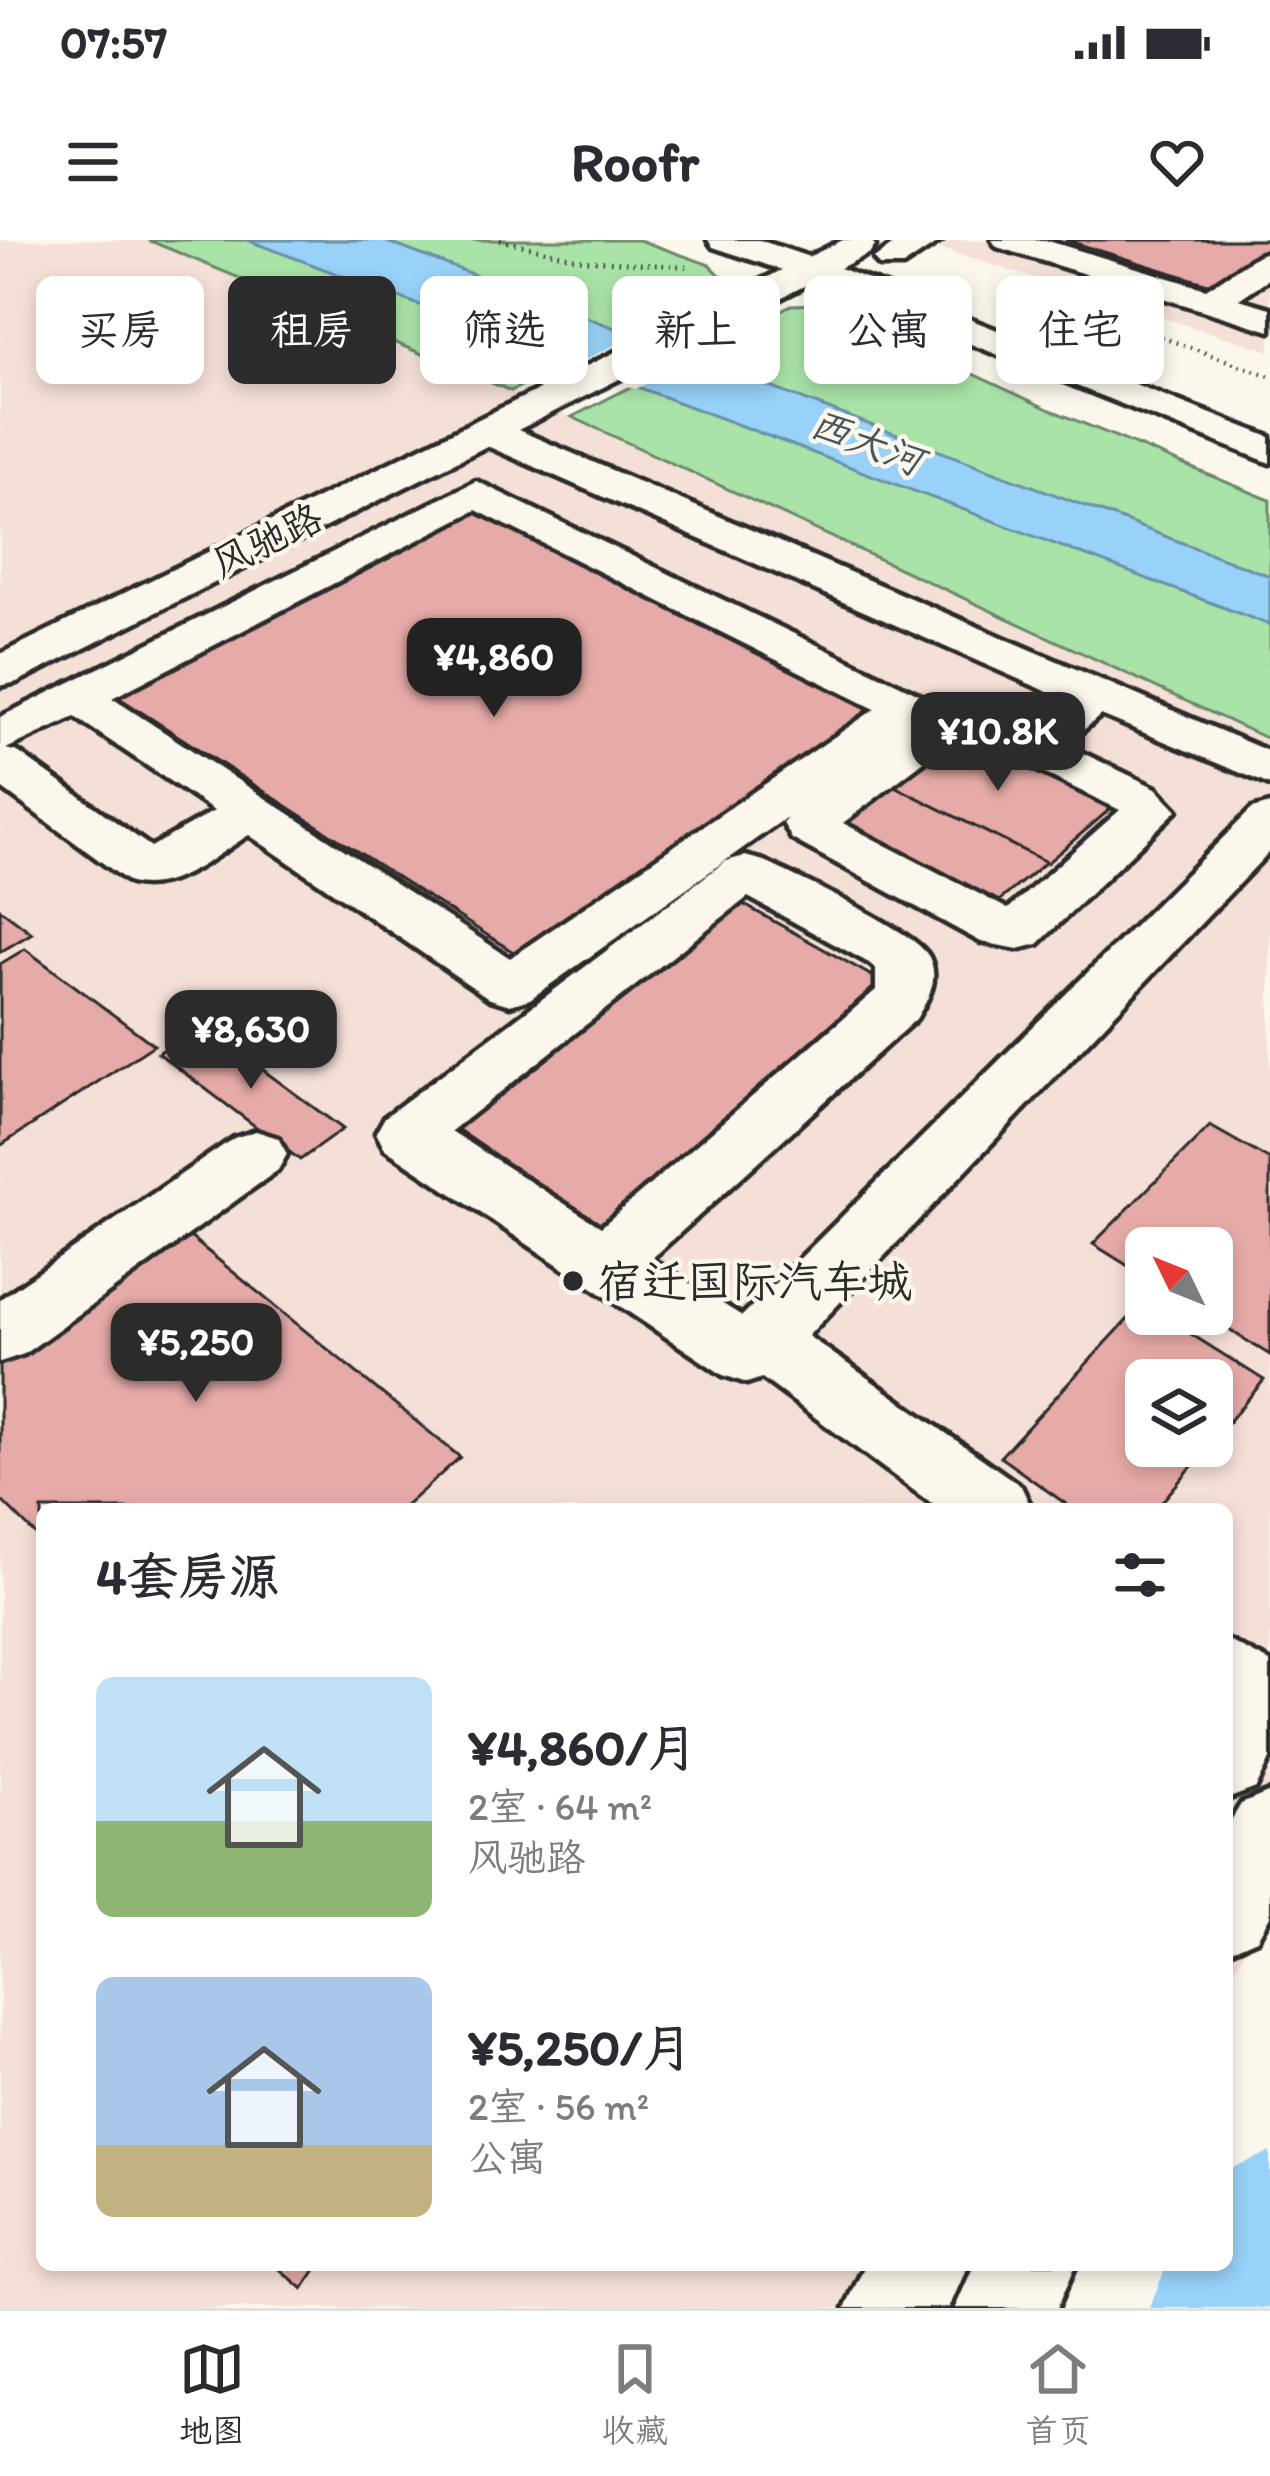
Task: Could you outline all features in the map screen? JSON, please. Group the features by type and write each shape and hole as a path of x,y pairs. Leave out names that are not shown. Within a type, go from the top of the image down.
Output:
{"street":[{"path":"725,240 812,269 1267,446"},
{"path":"1009,240 1270,320"},
{"path":"862,248 930,258"},
{"name":"风驰路","path":"0,672 862,248"},
{"path":"1211,302 1270,262"},
{"path":"486,431 1270,770"},
{"path":"0,736 77,696 476,494 902,704 893,719 510,985 77,696"},
{"path":"135,605 192,638"},
{"path":"1032,748 1096,694"},
{"path":"956,715 1032,748 1138,799 1151,810 1018,931 1001,929 815,831 809,823 956,715"},
{"path":"0,763 149,871 250,812"},
{"path":"604,1262 896,1005 905,990 904,962 745,873 407,1133 746,1355 1270,820"},
{"path":"0,1335 256,1154"},
{"path":"761,1340 986,1503"},
{"path":"1233,1682 1244,1690 1251,1714 1233,1748"},
{"path":"1233,1899 1270,1833"},
{"path":"894,2308 916,2271"},
{"path":"1004,2308 1025,2271"}],"path":[{"path":"500,240 583,260 694,268"}],"shaded area":[{"name":"宿迁国际汽车城","path":"0,240 148,240 234,276 228,276 228,384 396,384 396,344 420,354 420,384 492,384 1270,709 1270,1907 1233,1972 1233,1503 36,1503 36,2271 1063,2271 1042,2308 0,2308"},
{"path":"912,240 1270,240 1270,351 1164,318 1164,276 1028,276"}],"green space":[{"path":"148,240 639,240 710,265 721,276 612,276 612,340 588,352 588,276 420,276 420,353 396,343 396,276 235,276"},
{"path":"804,305 804,384 972,384 972,374 1270,500 1270,740 572,417 637,384 780,384 780,311"},
{"path":"494,384 525,384 511,391"}],"water":[{"path":"247,240 382,240 477,276 420,276 420,305 396,296 396,276 343,276"},
{"path":"588,318 612,327 612,377 588,368"},
{"name":"西大河","path":"630,384 763,384 1270,576 1270,625"}],"pier":[{"path":"612,346 612,380 588,372 588,358"}],"building":[{"path":"1065,240 1270,240 1270,247 1211,285"},
{"path":"470,506 875,707 518,955 110,692"},
{"path":"949,726 1115,805 1047,863 880,779"},
{"path":"880,779 1046,862 993,906 827,819"},
{"path":"741,903 881,981 599,1226 454,1127"},
{"path":"0,909 32,933 0,952"},
{"path":"25,949 154,1045 0,1146 0,964"},
{"path":"202,1025 343,1129 300,1160 158,1053"},
{"path":"1210,1126 1270,1160 1270,1355 1233,1332 1233,1227 1125,1227 1125,1264 1093,1244"},
{"path":"178,1227 460,1457 409,1503 36,1503 36,1535 0,1499 0,1356"},
{"path":"1125,1322 1125,1335 1192,1335 1231,1359 1125,1359 1125,1467 1191,1467 1161,1503 1065,1503 1000,1457"},
{"path":"1233,1361 1264,1380 1233,1417"},
{"path":"282,2271 315,2271 303,2289"}],"waterway":[{"path":"1227,2308 1270,2228"}],"place":[{"name":"宿迁国际汽车城","path":"573,1281"}]}
